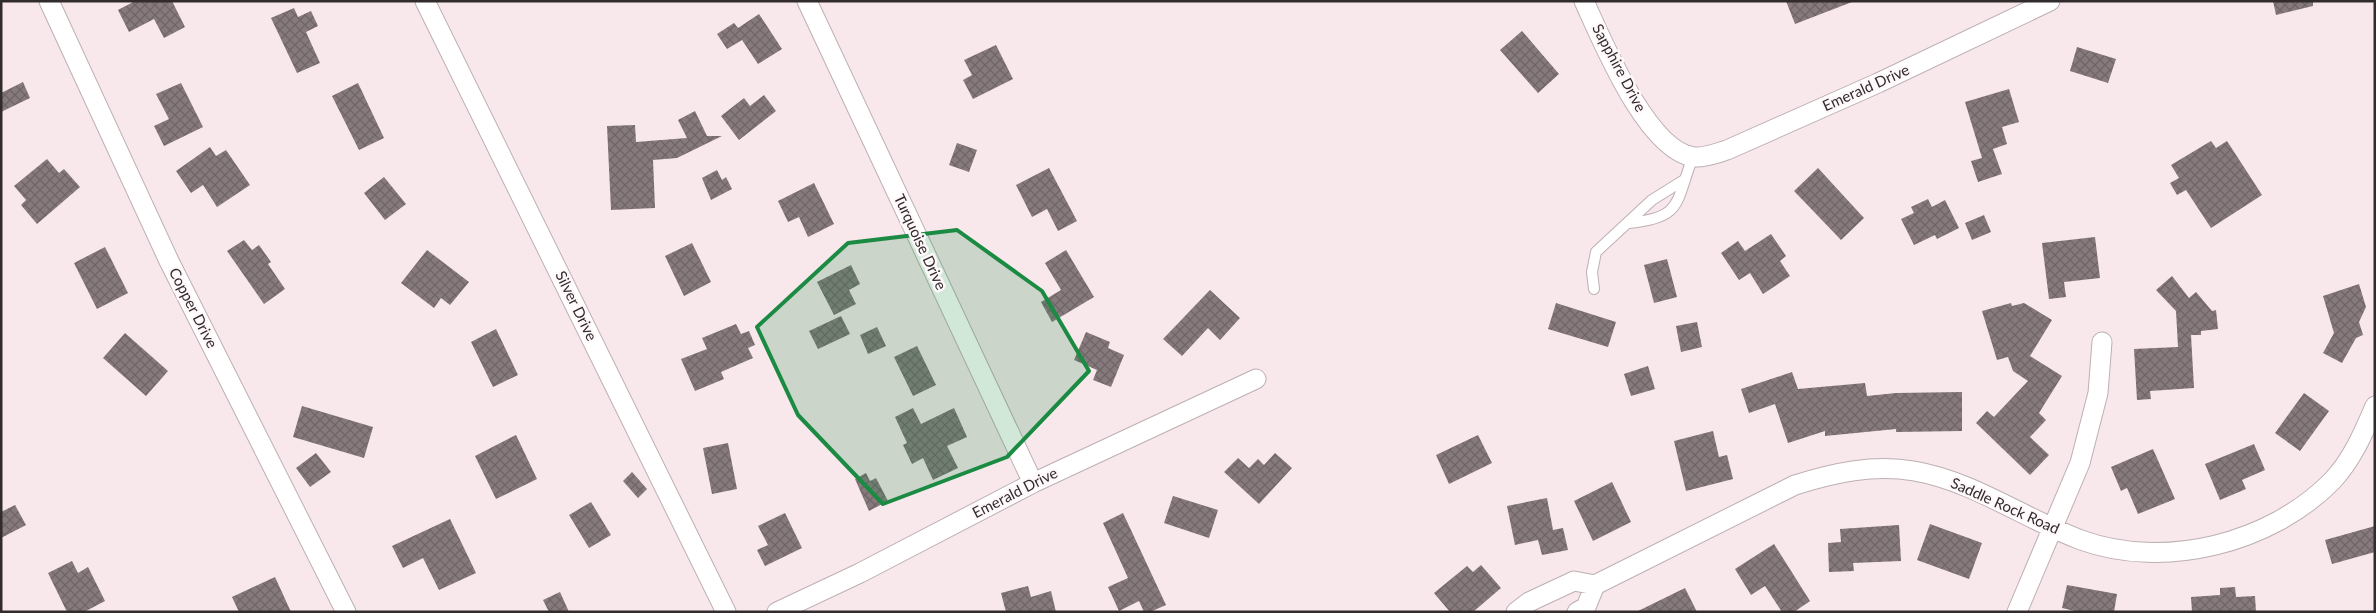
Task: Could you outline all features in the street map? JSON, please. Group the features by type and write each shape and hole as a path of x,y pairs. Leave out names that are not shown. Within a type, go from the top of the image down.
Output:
{"street":[{"name":"Copper Drive","path":"49,1 169,260 346,612"},
{"name":"Silver Drive","path":"425,1 726,612"},
{"name":"Turquoise Drive","path":"807,1 1033,483"},
{"name":"Sapphire Drive","path":"1584,1 1623,82 1657,134 1686,154"},
{"name":"Emerald Drive","path":"1686,154 1709,156 1727,150 1896,74 2050,1"},
{"path":"2016,612 2054,527 2080,462 2098,393 2102,342"},
{"name":"Emerald Drive","path":"777,612 860,572 1033,483 1256,380"},
{"name":"Saddle Rock Road","path":"1595,585 1795,485 1824,476 1884,468 1914,471 1938,477 1965,487 2080,540 2113,550 2149,553 2182,552 2215,545 2249,534 2286,515 2311,499 2332,480 2358,443 2375,406"},
{"path":"1516,612 1529,602 1574,581 1595,585 1586,607 1576,612"}],"lane":[{"path":"1628,223 1647,221 1670,213 1680,198 1684,180 1686,154"},
{"path":"1594,289 1592,272 1596,252 1652,200 1684,180"}],"highlighted area":[{"path":"957,230 1042,291 1089,371 1007,457 883,504 798,415 757,327 848,243"}],"building":[{"path":"135,1 172,1 185,27 164,38 154,19 129,32 118,10"},
{"path":"1786,1 1852,1 1852,2 1795,24"},
{"path":"2273,1 2313,1 2313,6 2276,15"},
{"path":"294,8 298,17 311,11 318,26 306,32 320,63 297,73 271,18"},
{"path":"759,14 782,49 758,64 742,40 727,49 717,34 734,23 738,28"},
{"path":"1522,31 1559,74 1538,93 1500,50"},
{"path":"996,45 1013,79 973,99 963,80 972,75 964,60"},
{"path":"2077,47 2116,59 2108,83 2070,71"},
{"path":"23,82 30,98 1,112 1,93"},
{"path":"181,83 203,127 164,146 154,126 169,119 156,94"},
{"path":"358,83 384,138 359,150 332,96"},
{"path":"2009,89 2019,122 2002,127 2007,144 1993,149 2002,174 1978,182 1971,161 1982,158 1965,102"},
{"path":"764,95 776,111 739,140 721,116 744,98 750,106"},
{"path":"695,111 707,136 722,136 677,158 653,160 655,208 611,210 607,126 635,125 636,142 687,138 678,120"},
{"path":"2211,141 2216,148 2227,141 2262,195 2211,228 2186,190 2177,195 2170,183 2179,178 2171,165"},
{"path":"957,143 977,150 969,172 949,165"},
{"path":"210,147 216,156 226,150 250,185 217,207 203,185 191,193 176,171"},
{"path":"47,159 59,173 64,169 80,187 37,224 21,205 26,200 14,186"},
{"path":"1049,168 1077,221 1058,231 1047,209 1032,217 1016,185"},
{"path":"1818,168 1864,218 1841,240 1794,191"},
{"path":"717,170 722,180 726,177 732,189 711,200 702,178"},
{"path":"384,177 406,204 385,220 364,193"},
{"path":"814,183 834,224 808,237 799,217 788,222 778,201"},
{"path":"1928,199 1932,207 1945,200 1959,228 1937,239 1935,235 1914,245 1901,219 1914,213 1911,207"},
{"path":"1984,215 1991,232 1972,240 1965,223"},
{"path":"1771,234 1786,256 1780,261 1790,276 1763,294 1750,273 1739,280 1721,253 1738,241 1745,251"},
{"path":"2095,237 2100,278 2064,282 2066,297 2049,299 2042,243"},
{"path":"244,240 252,250 259,245 271,262 268,264 285,289 264,304 227,251"},
{"path":"692,243 711,282 684,296 665,256"},
{"path":"105,247 128,293 97,309 74,263"},
{"path":"427,250 469,282 450,305 441,298 434,308 401,283"},
{"path":"1066,250 1094,297 1052,322 1041,302 1061,290 1045,263"},
{"path":"1667,259 1677,297 1654,303 1644,265"},
{"path":"851,265 860,284 849,290 856,304 834,315 817,282"},
{"path":"2172,276 2189,298 2196,292 2212,311 2216,310 2218,329 2201,331 2201,335 2191,335 2194,388 2150,391 2151,399 2137,400 2134,349 2178,347 2176,311 2156,290"},
{"path":"2359,284 2366,307 2359,322 2363,335 2356,338 2342,363 2323,353 2334,333 2323,296"},
{"path":"1210,290 1240,318 1220,340 1208,328 1182,356 1163,339"},
{"path":"1556,303 1616,322 1608,347 1548,329"},
{"path":"2011,303 2012,306 2024,303 2052,320 2030,356 2062,376 2039,413 2046,420 2030,437 2049,455 2030,475 1976,423 1987,411 1994,417 2028,381 2013,371 2008,357 1997,360 1982,311"},
{"path":"841,316 850,334 818,349 809,331"},
{"path":"1697,322 1702,347 1681,352 1676,326"},
{"path":"736,324 741,334 749,331 755,345 748,348 753,358 721,372 724,379 695,391 681,359 707,349 702,338"},
{"path":"877,327 886,346 868,354 860,335"},
{"path":"496,329 518,375 493,387 471,342"},
{"path":"1086,332 1110,342 1108,348 1124,355 1111,387 1093,380 1097,370 1074,360"},
{"path":"125,333 168,371 146,396 103,358"},
{"path":"917,346 936,385 913,396 894,357"},
{"path":"1648,366 1655,389 1631,396 1624,374"},
{"path":"1792,372 1798,389 1865,383 1867,396 1896,393 1962,392 1962,431 1896,432 1896,429 1825,436 1825,431 1788,443 1775,404 1749,413 1741,389"},
{"path":"2304,393 2329,411 2300,451 2275,433"},
{"path":"302,406 373,427 364,458 293,437"},
{"path":"913,408 921,424 954,408 967,437 947,446 958,468 933,480 923,458 912,464 903,445 907,443 895,417"},
{"path":"1713,431 1719,457 1727,455 1733,479 1686,491 1674,441"},
{"path":"516,435 537,479 496,499 475,456"},
{"path":"1478,435 1492,463 1449,484 1436,455"},
{"path":"728,443 737,489 712,494 703,448"},
{"path":"2254,444 2265,470 2242,480 2246,489 2220,500 2205,464"},
{"path":"2153,449 2175,499 2138,514 2127,488 2121,491 2111,467"},
{"path":"316,453 331,472 310,487 296,468"},
{"path":"1275,453 1292,468 1259,504 1224,472 1238,458 1249,468 1258,459 1264,465"},
{"path":"632,472 647,489 638,498 623,481"},
{"path":"866,473 870,481 876,478 888,501 869,511 855,479"},
{"path":"1612,482 1631,522 1593,541 1574,501"},
{"path":"1173,496 1218,510 1209,538 1164,523"},
{"path":"1547,498 1553,530 1563,528 1568,550 1542,555 1538,540 1515,545 1507,506"},
{"path":"591,502 611,535 589,548 569,515"},
{"path":"15,505 26,525 1,538 1,512"},
{"path":"785,513 802,548 765,566 757,550 768,545 758,526"},
{"path":"1123,513 1166,605 1150,612 1144,612 1139,601 1119,611 1108,587 1128,578 1103,523"},
{"path":"450,519 476,573 439,590 423,558 403,568 392,546"},
{"path":"1930,524 1982,543 1969,579 1917,560"},
{"path":"1899,525 1901,561 1853,563 1854,571 1829,572 1828,543 1841,542 1840,529"},
{"path":"2375,526 2375,552 2332,564 2325,540"},
{"path":"1774,544 1810,601 1794,612 1782,612 1765,586 1751,595 1735,569"},
{"path":"72,561 78,573 88,567 105,601 84,612 67,612 48,573"},
{"path":"1481,565 1501,588 1473,612 1450,612 1434,593 1467,566 1473,572"},
{"path":"275,577 291,612 239,612 232,597"},
{"path":"2067,585 2117,594 2114,612 2079,612 2062,608"},
{"path":"1028,586 1031,597 1051,591 1056,612 1006,612 1001,593"},
{"path":"2235,587 2236,597 2255,596 2256,612 2192,612 2191,597 2220,595 2220,588"},
{"path":"1685,588 1697,612 1636,612"},
{"path":"560,592 569,612 549,612 543,600"}]}
